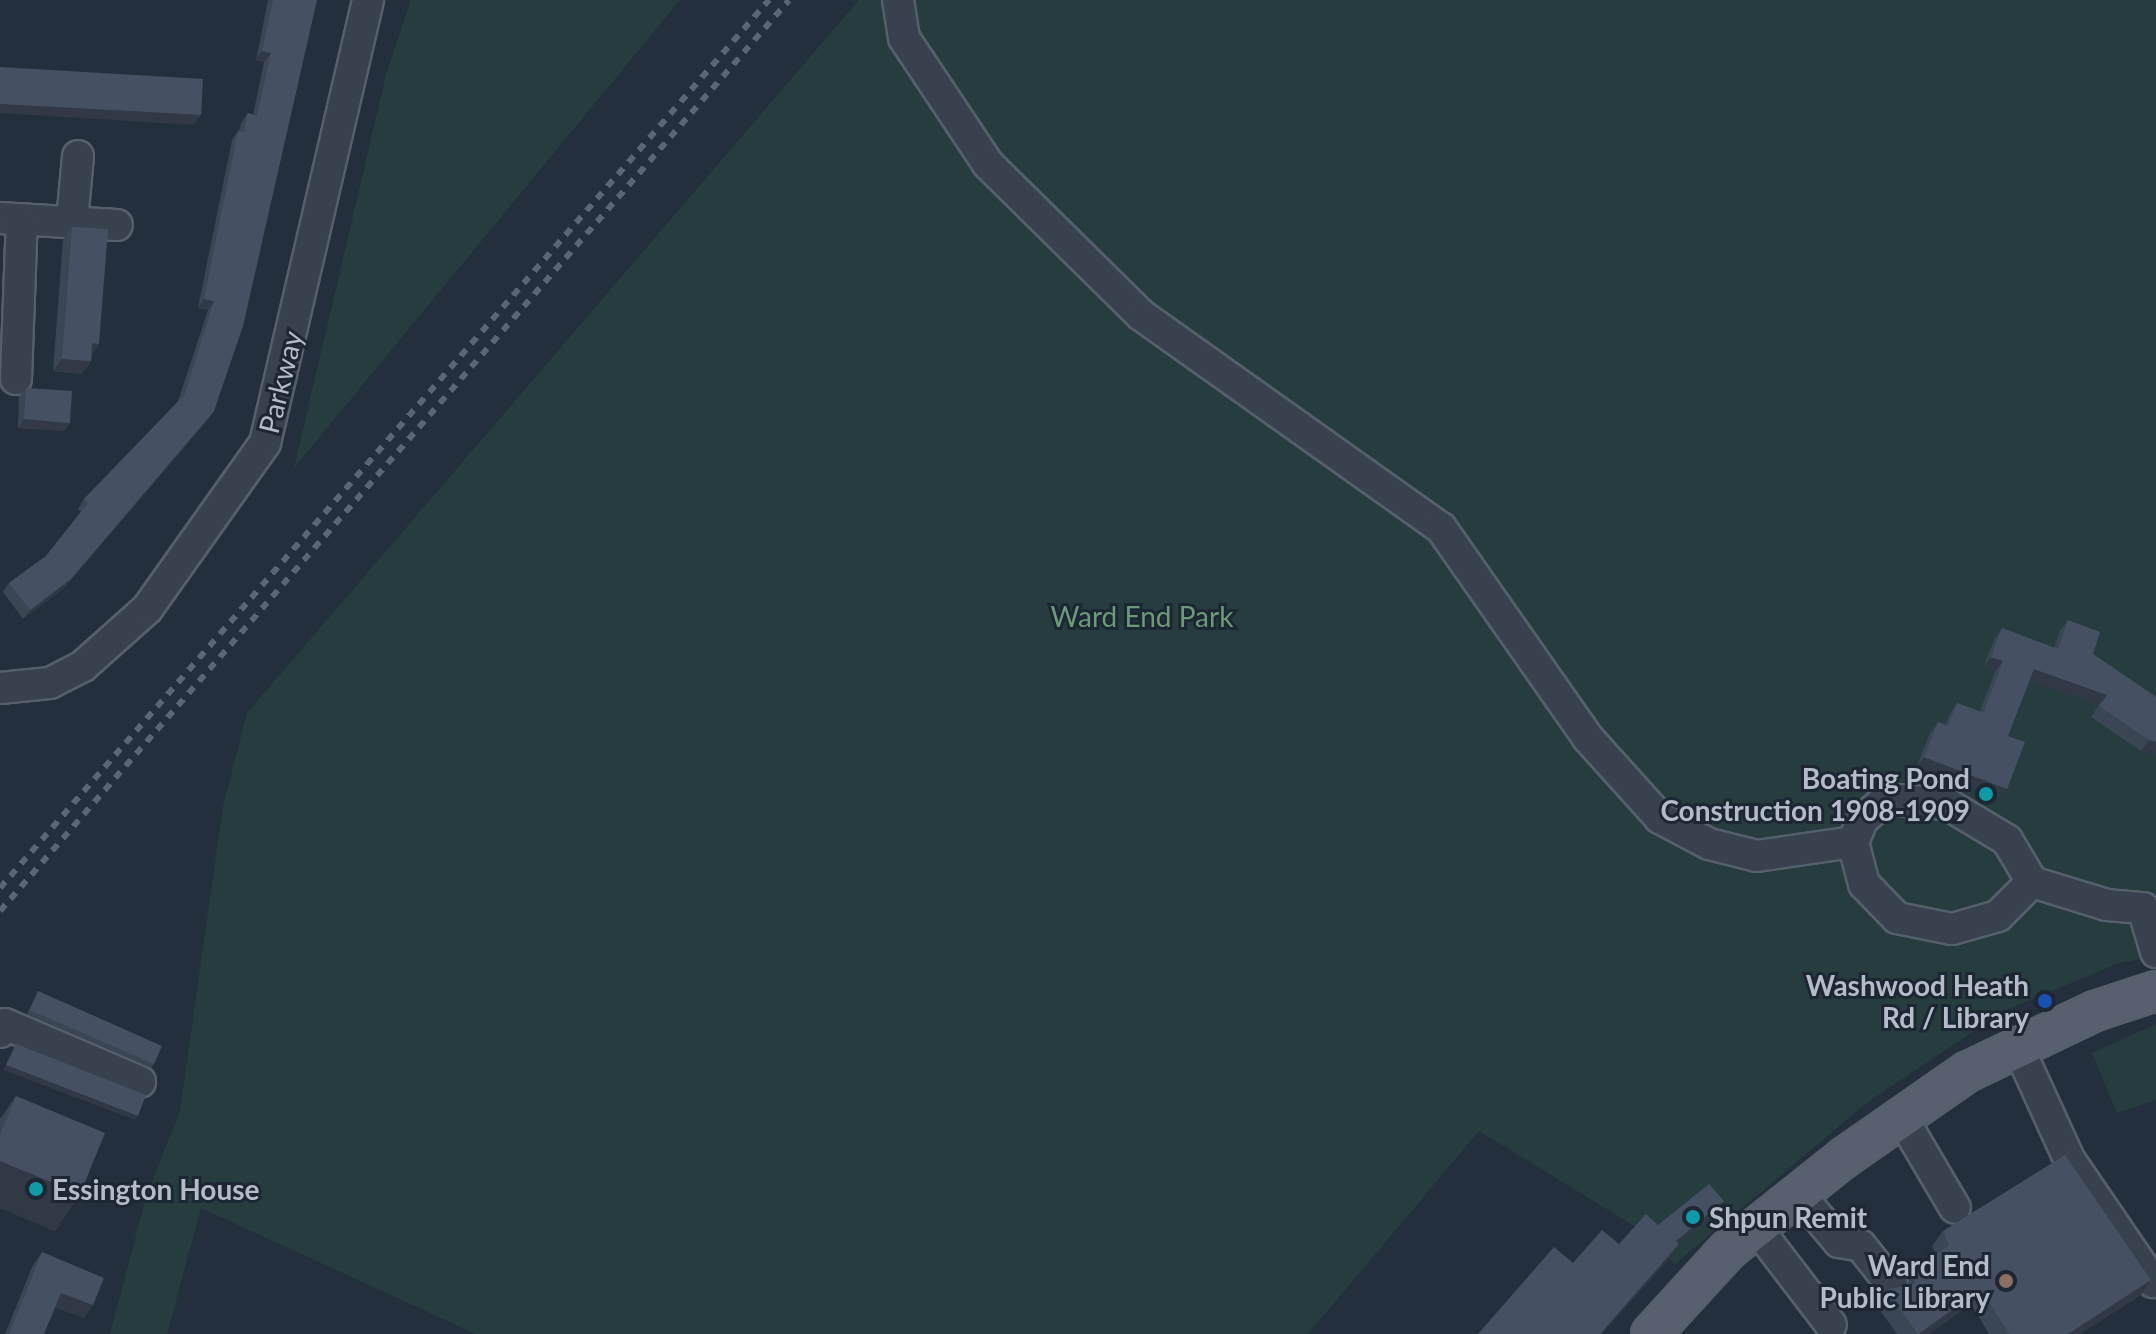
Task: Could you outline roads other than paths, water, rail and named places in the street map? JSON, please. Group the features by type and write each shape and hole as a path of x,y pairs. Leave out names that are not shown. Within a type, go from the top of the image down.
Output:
{"main road":[{"path":"1651,1334 1756,1227 1798,1193 1967,1072 2095,1011 2156,991"}],"street":[{"name":"Parkway","path":"0,688 50,683 83,666 147,609 265,443 368,0"},
{"path":"898,0 904,38 988,164 1141,315 1441,528 1588,738 1660,818 1709,844 1757,856 1853,842"},
{"path":"72,221 78,156"},
{"path":"16,379 11,218 117,225"},
{"path":"2032,882 1998,916 1952,929 1897,918 1864,884 1853,842 1863,819 1887,799 1914,797 1947,804 2007,840 2032,882 2107,905 2143,908 2156,952"},
{"path":"0,1032 5,1024 140,1082"},
{"path":"2018,1047 2069,1159 2153,1282"},
{"path":"1902,1118 1955,1208"},
{"path":"1798,1193 1839,1242 1861,1246 1892,1285"},
{"path":"1756,1227 1831,1325"}],"railway":[{"path":"0,888 769,0"},
{"path":"0,911 789,0"}],"place":[{"name":"Boating Pond Construction 1908-1909","path":"1986,794"},
{"name":"Washwood Heath Rd / Library","path":"2045,1001"},
{"name":"Essington House","path":"36,1189"},
{"name":"Shpun Remit","path":"1693,1217"},
{"name":"Ward End Public Library","path":"2006,1281"}],"park label":[{"name":"Ward End Park","path":"1142,616"}]}
